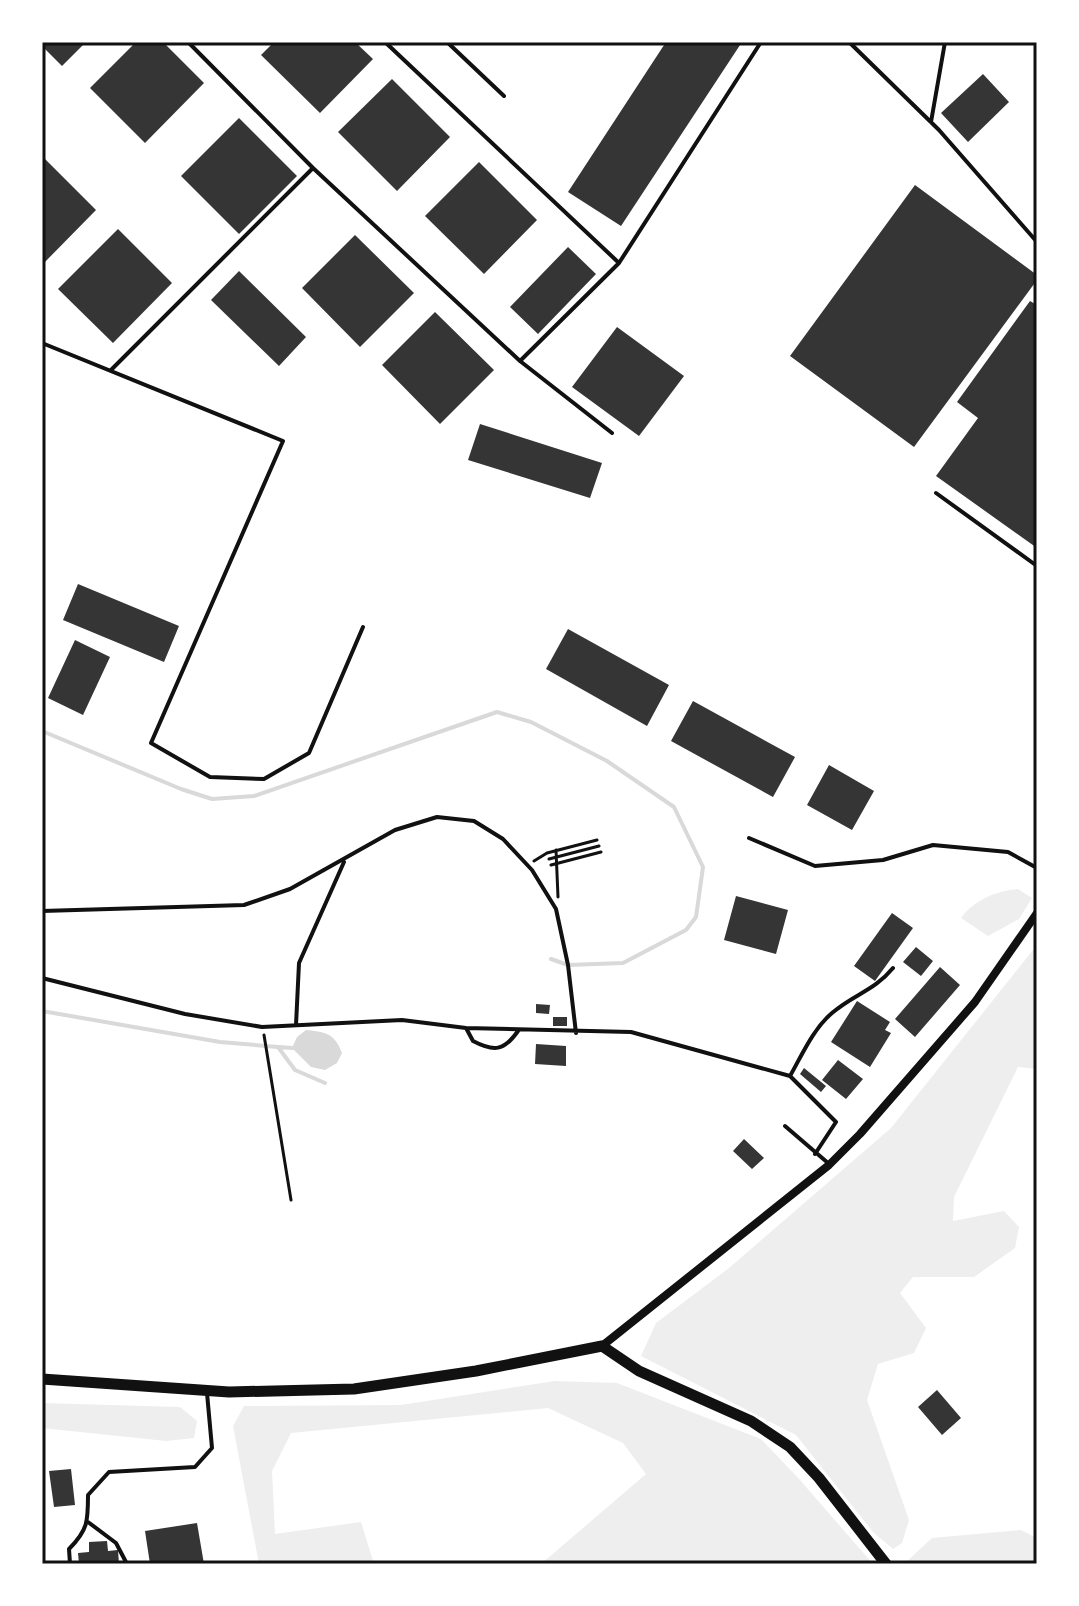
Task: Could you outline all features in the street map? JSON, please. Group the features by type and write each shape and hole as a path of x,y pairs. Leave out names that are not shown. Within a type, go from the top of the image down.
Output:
{"street":[{"path":"42,1379 207,1390 354,1389 476,1371 602,1346 829,1165 860,1134 975,1002 1037,913"},
{"path":"602,1346 639,1371 751,1421 790,1447 819,1478 886,1564"}],"lane":[{"path":"188,42 313,168 520,361 612,433"},
{"path":"385,42 619,263"},
{"path":"447,42 504,96"},
{"path":"520,361 619,263 761,42"},
{"path":"849,42 931,122 1037,242"},
{"path":"931,122 945,42"},
{"path":"111,370 313,168"},
{"path":"42,343 283,441 151,743 210,777 264,779 309,753 363,627"},
{"path":"936,493 1037,566"},
{"path":"42,911 244,905 290,889 395,830 437,817 474,821 503,839 527,865 556,909 568,965 576,1033"},
{"path":"749,838 815,866 883,860 933,845 1008,852 1037,868"},
{"path":"296,1025 299,963 345,859"},
{"path":"790,1076 816,1030 830,1013 880,984 893,968"},
{"path":"42,978 185,1014 262,1027 402,1020 466,1028 631,1032 790,1076 836,1122 815,1154"},
{"path":"466,1028 473,1041 496,1050 503,1049 519,1030"},
{"path":"785,1126 829,1165"},
{"path":"70,1564 69,1549 81,1537 88,1522 88,1495 109,1472 195,1467 212,1448 207,1390"},
{"path":"88,1522 116,1543 127,1564"}],"path":[{"path":"527,865 556,850 597,840"},
{"path":"549,859 599,846"},
{"path":"556,850 560,890 556,909"},
{"path":"551,865 601,852"},
{"path":"262,1027 291,1200"}],"shaded area":[{"path":"1018,889 1032,898 1019,919 988,936 961,918 972,906 986,898"},
{"path":"1037,945 1037,1069 1018,1067 954,1197 953,1221 1004,1211 1019,1227 1015,1248 974,1277 913,1277 900,1293 926,1328 914,1353 878,1364 867,1400 909,1520 902,1543 893,1549 873,1532 796,1435 641,1356 656,1323 729,1268 891,1128"},
{"path":"306,1030 332,1037 342,1053 337,1063 325,1070 311,1067 292,1048 297,1037"},
{"path":"555,1381 617,1383 761,1439 873,1564 541,1564 646,1474 623,1443 548,1408 291,1433 272,1471 275,1534 361,1522 374,1564 259,1564 233,1426 244,1406 401,1405"},
{"path":"42,1403 180,1407 197,1421 194,1438 166,1441 42,1428"},
{"path":"1021,1530 1037,1538 1037,1564 904,1564 932,1538"}],"building":[{"path":"42,42 86,42 62,66 42,46"},
{"path":"136,42 163,42 204,83 145,143 90,88"},
{"path":"274,42 355,42 373,59 320,113 261,55"},
{"path":"666,42 742,42 621,226 568,192"},
{"path":"983,74 1009,102 968,142 941,113"},
{"path":"392,79 450,137 397,191 338,132"},
{"path":"239,118 297,176 239,234 181,176"},
{"path":"42,156 96,210 42,265"},
{"path":"479,162 537,220 484,274 425,216"},
{"path":"915,185 1037,275 1037,280 914,447 790,356"},
{"path":"118,229 172,283 113,343 58,289"},
{"path":"355,235 414,293 360,347 302,288"},
{"path":"568,247 596,274 538,334 510,307"},
{"path":"239,271 306,337 279,366 211,300"},
{"path":"1030,301 1037,305 1037,548 936,476 978,418 957,402"},
{"path":"435,312 494,370 440,424 382,365"},
{"path":"617,327 684,376 639,436 572,387"},
{"path":"480,424 602,463 590,498 468,460"},
{"path":"78,584 179,626 164,662 63,620"},
{"path":"568,629 669,685 647,726 546,669"},
{"path":"75,640 110,657 83,715 48,698"},
{"path":"693,701 795,757 773,797 671,741"},
{"path":"829,765 874,791 852,830 807,805"},
{"path":"736,896 788,910 776,954 724,940"},
{"path":"892,913 913,928 875,981 854,966"},
{"path":"916,947 933,961 921,976 903,962"},
{"path":"940,967 960,985 915,1037 895,1019"},
{"path":"857,1001 890,1022 885,1030 891,1033 870,1067 831,1042"},
{"path":"536,1004 550,1005 549,1014 536,1013"},
{"path":"553,1017 567,1017 567,1026 553,1026"},
{"path":"536,1044 566,1046 566,1066 535,1064"},
{"path":"838,1060 863,1079 846,1099 822,1080"},
{"path":"804,1068 826,1086 821,1092 800,1074"},
{"path":"744,1139 764,1158 752,1169 733,1151"},
{"path":"937,1390 961,1418 942,1435 918,1407"},
{"path":"71,1469 75,1505 54,1507 49,1471"},
{"path":"197,1523 204,1564 150,1564 145,1531"},
{"path":"107,1541 108,1551 118,1550 119,1564 79,1564 78,1553 89,1552 89,1542"}],"waterway":[{"path":"42,731 212,799 254,796 497,712 531,722 607,761 674,807 703,867 696,917 686,930 623,963 568,965 551,959"},
{"path":"42,1011 220,1042 278,1047 295,1070 325,1083"},
{"path":"279,1047 292,1048"}]}
